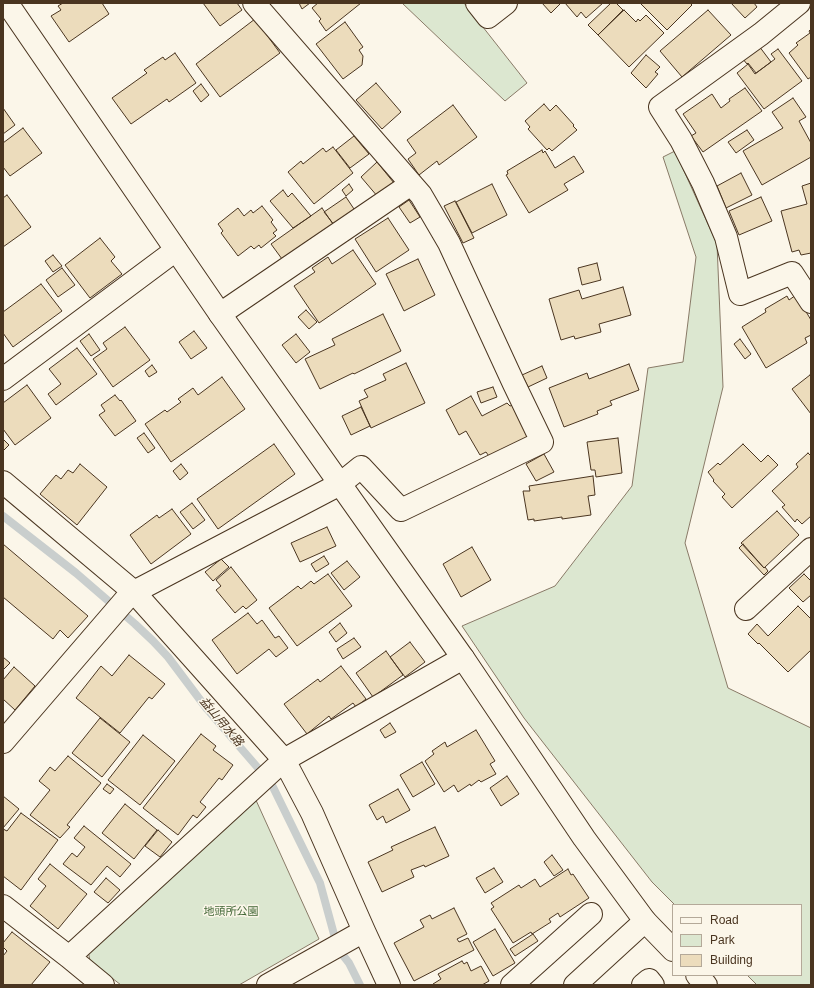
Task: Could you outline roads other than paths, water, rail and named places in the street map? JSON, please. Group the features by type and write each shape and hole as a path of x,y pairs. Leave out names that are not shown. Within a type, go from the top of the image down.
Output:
{"street":[{"path":"7,3 220,314 463,658 584,838 645,921 672,949"},
{"path":"3,742 130,596 340,484 361,467 401,510 542,442 450,243 421,195 254,3"},
{"path":"477,3 488,17 506,3"},
{"path":"799,3 760,34 660,108 681,140 706,190 726,237 740,294 792,273 811,302"},
{"path":"220,314 411,184"},
{"path":"3,379 176,250"},
{"path":"3,482 130,596 280,764 312,813 357,936 390,985"},
{"path":"746,610 811,549"},
{"path":"69,957 280,764 463,658"},
{"path":"3,906 103,985"},
{"path":"512,985 591,914"},
{"path":"575,985 645,921"},
{"path":"268,985 357,936"},
{"path":"697,976 706,985"},
{"path":"644,985 649,980 653,985"}],"waterway":[{"name":"益山用水路","path":"3,516 76,573 153,641 168,657 207,709 271,783 320,883 338,949 349,963 360,985"}],"park label":[{"name":"地頭所公園","path":"231,912"}]}
